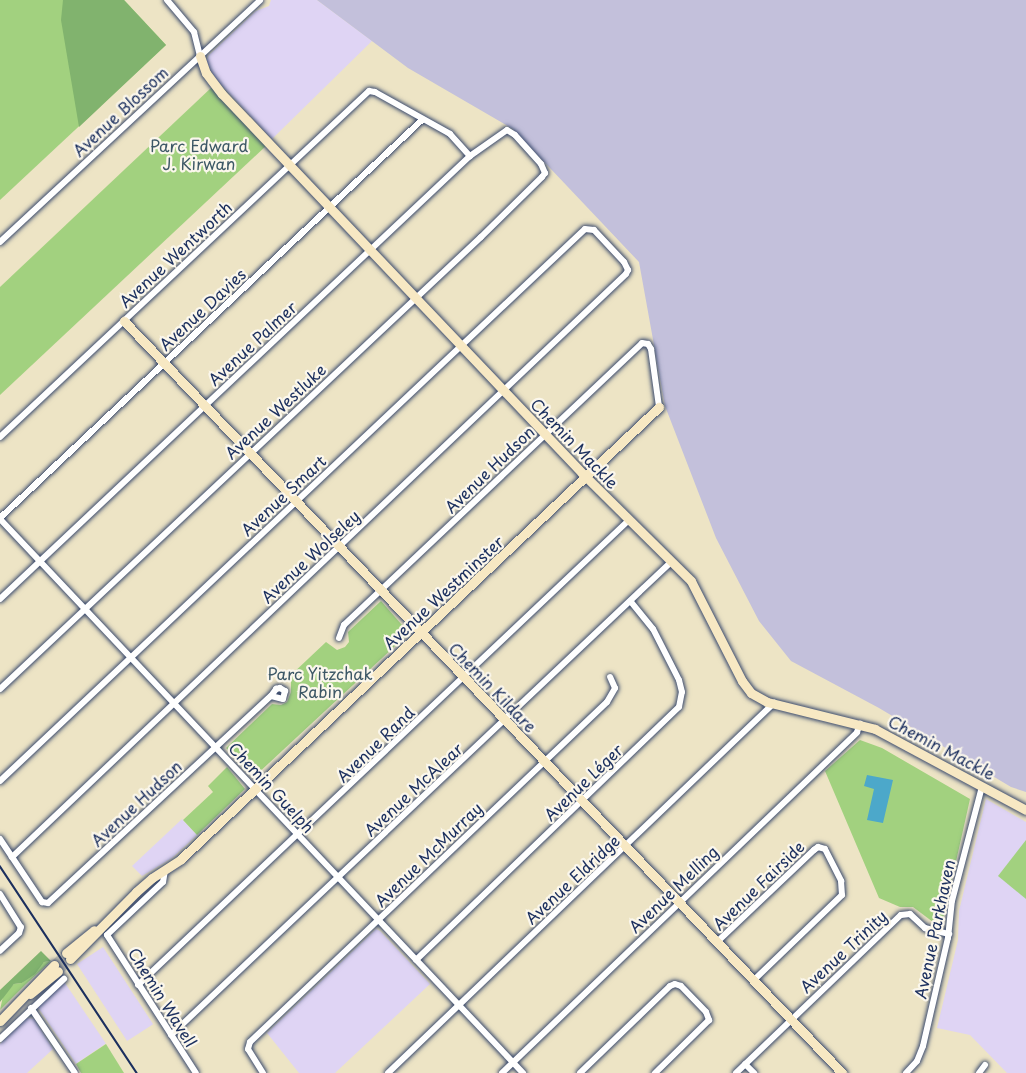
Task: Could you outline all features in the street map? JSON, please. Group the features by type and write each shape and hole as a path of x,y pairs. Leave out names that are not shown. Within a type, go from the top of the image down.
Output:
{"street":[{"name":"Chemin Mackle","path":"167,0 194,32 200,56 214,85 586,477 697,590 747,688 757,697 774,703 860,723 885,733 1026,810"},
{"name":"Avenue Blossom","path":"0,243 260,0"},
{"name":"Avenue Wentworth","path":"0,437 369,91 375,92 423,119"},
{"path":"423,119 450,134 470,156"},
{"name":"Avenue Davies","path":"0,518 423,119"},
{"name":"Avenue Palmer","path":"0,599 470,156 507,130 511,131 526,148"},
{"name":"Avenue Westluke","path":"0,689 542,177 544,169 526,148"},
{"name":"Avenue Wolseley","path":"12,857 626,274 628,270 624,262 594,230 585,229"},
{"name":"Avenue Smart","path":"0,781 585,229"},
{"name":"Chemin Kildare","path":"124,321 842,1073"},
{"name":"Avenue Westminster","path":"68,956 146,882 182,859 659,407 651,349 648,344 641,344"},
{"name":"Avenue Hudson","path":"339,638 342,627 641,344"},
{"name":"Chemin Guelph","path":"0,518 523,1073"},
{"name":"Avenue Rand","path":"138,986 629,520"},
{"name":"Avenue McAlear","path":"171,1035 671,562"},
{"name":"Avenue Léger","path":"416,960 673,715 682,698 679,680 655,632 630,601"},
{"name":"Avenue McMurray","path":"263,1073 247,1046 613,694 614,684 610,677"},
{"name":"Avenue Hudson","path":"12,857 42,903 46,904 271,696"},
{"name":"Avenue Eldridge","path":"388,1073 774,703"},
{"name":"Avenue Melling","path":"502,1073 857,732 860,723"},
{"name":"Avenue Parkhaven","path":"906,1073 916,1064 920,1053 949,934 952,901 982,787"},
{"path":"0,839 12,857"},
{"name":"Avenue Fairside","path":"717,942 818,847 825,849 841,881 842,895 753,981"},
{"name":"Avenue Westminster","path":"108,935 163,882 165,870"},
{"path":"0,894 20,924 20,931 0,951"},
{"name":"Avenue Trinity","path":"736,1073 905,913 911,915 926,928 949,934"},
{"name":"Chemin Wavell","path":"108,935 138,986 196,1073"},
{"path":"0,1021 23,999 58,972"},
{"path":"0,1039 31,1008 58,972"},
{"path":"580,1073 670,986 681,986 709,1016 709,1020 655,1073"},
{"path":"31,1008 75,1073"},
{"path":"745,1064 754,1073"},
{"path":"979,1073 985,1065"}],"shaded area":[{"path":"271,0 317,0 372,41 272,139 216,79 206,62 209,55 256,11 269,6"},
{"path":"317,0 1026,0 1026,792 1011,787 879,708 791,661 759,621 716,538 665,406 639,262 513,129 408,68"},
{"path":"986,799 1026,822 1026,1073 1007,1073 970,1035 937,1028 958,940 959,911"},
{"path":"182,819 197,835 172,858 142,876 132,866"},
{"path":"376,929 430,984 335,1073 299,1073 267,1033"},
{"path":"103,947 153,1024 127,1041 77,964"},
{"path":"65,983 106,1044 76,1064 35,1003"},
{"path":"27,1018 34,1019 53,1049 27,1073 0,1073 0,1044"}],"green space":[{"path":"0,0 124,0 166,45 0,200"},
{"path":"63,0 124,0 166,45 79,127 61,20"},
{"name":"Parc Edward J. Kirwan","path":"212,87 267,145 0,395 0,287"},
{"name":"Parc Yitzchak Rabin","path":"381,601 409,633 255,776 226,748 272,704 281,705 287,702 291,692 291,675 326,642 337,650 345,647 349,642 348,632"},
{"path":"860,740 882,748 970,799 942,924 933,922 913,907 900,907 879,898 825,771"},
{"path":"227,767 245,789 197,835 183,820 213,792 208,786"},
{"path":"1026,840 1026,899 998,876"},
{"path":"41,951 51,961 44,962 35,974 22,983 14,984 0,1002 0,990"},
{"path":"51,961 0,1010 3,996 14,984 22,983 44,962"},
{"path":"106,1044 124,1073 81,1073 76,1064"}],"water":[{"path":"867,775 893,780 883,823 867,820 874,789 864,786"}],"tunnel":[{"path":"54,965 66,953"},
{"path":"58,971 70,959"}],"railway":[{"path":"0,866 137,1073"}]}
